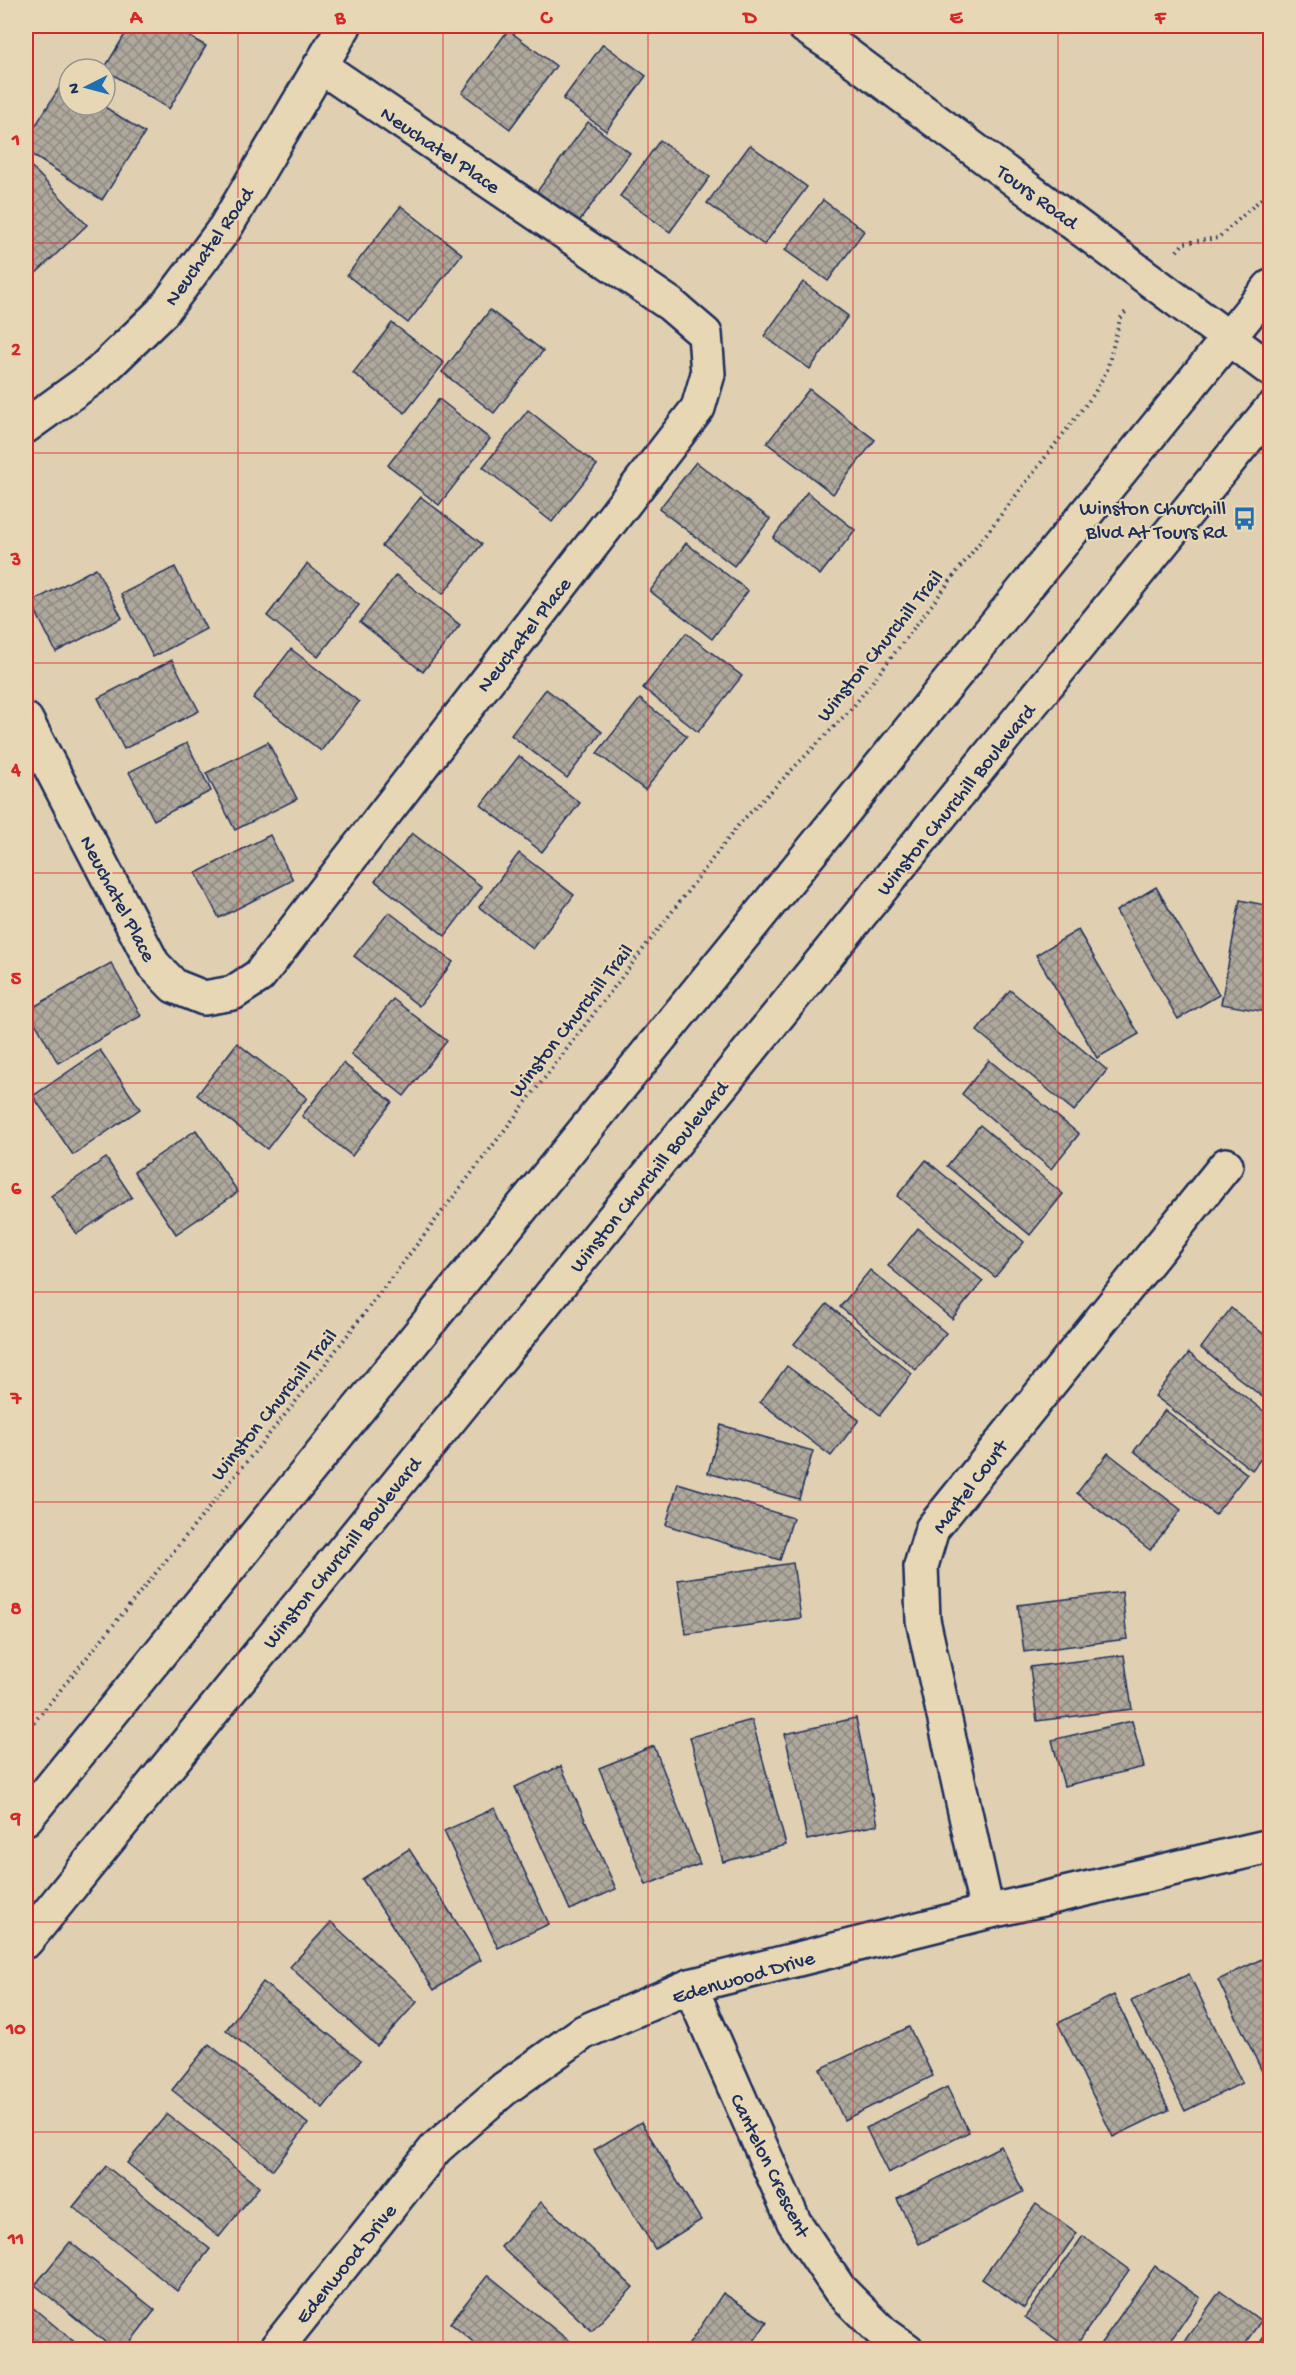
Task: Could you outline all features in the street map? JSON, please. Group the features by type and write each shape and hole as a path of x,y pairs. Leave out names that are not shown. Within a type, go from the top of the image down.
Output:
{"street":[{"name":"Neuchatel Road","path":"26,426 98,374 162,312 225,228 344,26"},
{"name":"Tours Road","path":"804,26 843,52 1270,369"},
{"name":"Neuchatel Place","path":"26,720 153,964 174,986 204,998 233,993 259,976 698,408 708,374 705,334 669,304 320,66"},
{"path":"26,1818 1270,287"},
{"name":"Winston Churchill Boulevard","path":"26,1941 1270,410"},
{"name":"Martel Court","path":"987,1912 923,1620 921,1566 932,1529 1226,1165"},
{"name":"Edenwood Drive","path":"275,2349 436,2148 504,2089 584,2032 690,1986 987,1912 1270,1846"},
{"name":"Cantelon Crescent","path":"690,1986 794,2222 840,2290 884,2333 907,2349"}],"path":[{"path":"1184,243 1218,238 1270,191"},
{"name":"Winston Churchill Trail","path":"26,1732 310,1384 740,823 853,707 1094,394 1107,370 1120,319"}],"building":[{"path":"130,26 171,26 206,46 169,109 117,77 117,57 111,57"},
{"path":"508,30 556,66 510,129 462,93"},
{"path":"603,44 646,76 606,131 563,99"},
{"path":"57,91 57,117 117,117 117,115 145,133 102,200 26,151 26,141"},
{"path":"588,122 630,153 575,227 533,197"},
{"path":"660,140 710,177 670,232 620,196"},
{"path":"750,145 807,187 764,245 707,203"},
{"path":"26,161 87,225 33,276 26,269"},
{"path":"823,200 864,231 828,281 785,250"},
{"path":"401,206 462,254 408,323 347,275"},
{"path":"803,282 848,316 810,369 764,336"},
{"path":"490,310 543,351 494,413 442,372"},
{"path":"392,323 444,363 405,413 353,373"},
{"path":"809,389 875,440 833,494 767,443"},
{"path":"439,399 490,439 439,505 388,465"},
{"path":"528,410 597,465 552,522 483,467"},
{"path":"696,462 770,519 734,566 659,509"},
{"path":"807,492 855,530 820,575 773,538"},
{"path":"421,497 482,544 443,594 382,546"},
{"path":"686,543 748,591 712,639 650,591"},
{"path":"307,564 359,605 318,657 267,616"},
{"path":"175,567 206,629 153,657 121,594"},
{"path":"96,568 122,618 56,652 31,602"},
{"path":"396,575 460,625 423,672 360,622"},
{"path":"686,633 742,676 698,732 643,688"},
{"path":"291,649 359,702 321,751 253,698"},
{"path":"172,660 199,711 124,749 98,698"},
{"path":"546,689 602,732 567,778 511,735"},
{"path":"640,699 687,736 645,790 597,753"},
{"path":"268,742 297,799 235,830 206,773"},
{"path":"187,743 211,791 154,820 129,772"},
{"path":"519,756 580,803 542,852 481,805"},
{"path":"412,833 482,887 445,936 375,881"},
{"path":"270,835 293,880 219,918 196,873"},
{"path":"519,853 574,895 533,949 479,907"},
{"path":"1156,887 1219,995 1178,1019 1116,911"},
{"path":"1240,900 1270,906 1270,989 1266,1012 1221,1004"},
{"path":"389,912 453,962 419,1006 354,956"},
{"path":"1078,930 1139,1034 1097,1058 1036,955"},
{"path":"111,963 141,1016 58,1063 28,1010"},
{"path":"1010,990 1107,1070 1074,1111 977,1031"},
{"path":"393,999 447,1041 404,1096 351,1054"},
{"path":"237,1043 307,1098 267,1149 197,1095"},
{"path":"100,1050 140,1109 73,1155 33,1096"},
{"path":"989,1060 1079,1134 1051,1169 962,1094"},
{"path":"343,1063 392,1102 352,1156 302,1116"},
{"path":"980,1125 1063,1194 1030,1235 947,1166"},
{"path":"196,1130 238,1192 176,1234 134,1172"},
{"path":"106,1158 132,1197 77,1234 51,1196"},
{"path":"926,1160 1024,1242 995,1277 897,1196"},
{"path":"918,1228 983,1281 952,1319 888,1266"},
{"path":"870,1270 946,1333 916,1370 840,1307"},
{"path":"827,1304 912,1374 880,1415 794,1344"},
{"path":"1231,1308 1270,1339 1270,1403 1201,1348"},
{"path":"1189,1353 1270,1416 1270,1447 1252,1470 1155,1396"},
{"path":"787,1366 859,1420 831,1456 760,1402"},
{"path":"1165,1410 1247,1474 1215,1515 1134,1451"},
{"path":"721,1425 813,1451 799,1499 708,1473"},
{"path":"1108,1453 1181,1510 1150,1550 1077,1493"},
{"path":"678,1483 793,1518 780,1560 666,1525"},
{"path":"793,1563 801,1618 686,1634 678,1580"},
{"path":"1122,1592 1127,1639 1024,1652 1018,1605"},
{"path":"1124,1655 1132,1709 1037,1721 1030,1667"},
{"path":"856,1718 878,1825 807,1840 785,1734"},
{"path":"752,1720 786,1845 723,1862 690,1737"},
{"path":"1132,1721 1144,1767 1064,1786 1052,1740"},
{"path":"654,1746 700,1864 646,1885 599,1768"},
{"path":"561,1766 616,1889 570,1910 515,1787"},
{"path":"495,1808 549,1924 498,1948 444,1831"},
{"path":"409,1849 481,1960 434,1990 362,1879"},
{"path":"331,1922 417,2002 377,2046 290,1967"},
{"path":"1270,1955 1270,2088 1218,1980"},
{"path":"1189,1974 1242,2083 1185,2111 1131,2001"},
{"path":"263,1982 361,2060 323,2108 226,2030"},
{"path":"1114,1995 1169,2110 1113,2137 1058,2023"},
{"path":"909,2027 933,2076 844,2120 820,2069"},
{"path":"209,2044 308,2124 273,2170 172,2090"},
{"path":"947,2087 969,2132 888,2173 866,2128"},
{"path":"167,2114 259,2187 219,2237 127,2163"},
{"path":"641,2122 701,2220 655,2249 594,2150"},
{"path":"1001,2146 1023,2192 919,2244 897,2199"},
{"path":"106,2166 210,2249 177,2291 73,2207"},
{"path":"541,2202 633,2287 592,2331 501,2247"},
{"path":"1036,2204 1077,2233 1024,2308 982,2279"},
{"path":"1083,2236 1129,2270 1071,2350 1025,2317"},
{"path":"70,2242 155,2310 124,2350 115,2350 35,2285"},
{"path":"1155,2266 1200,2298 1164,2350 1096,2350"},
{"path":"488,2275 580,2350 483,2350 450,2323"},
{"path":"1220,2291 1261,2321 1240,2350 1178,2350"},
{"path":"723,2293 767,2322 748,2350 685,2350"},
{"path":"26,2302 84,2350 26,2350"},
{"path":"1270,2328 1270,2350 1255,2350"}],"place":[{"name":"Winston Churchill Blvd At Tours Rd","path":"1244,519"}]}
